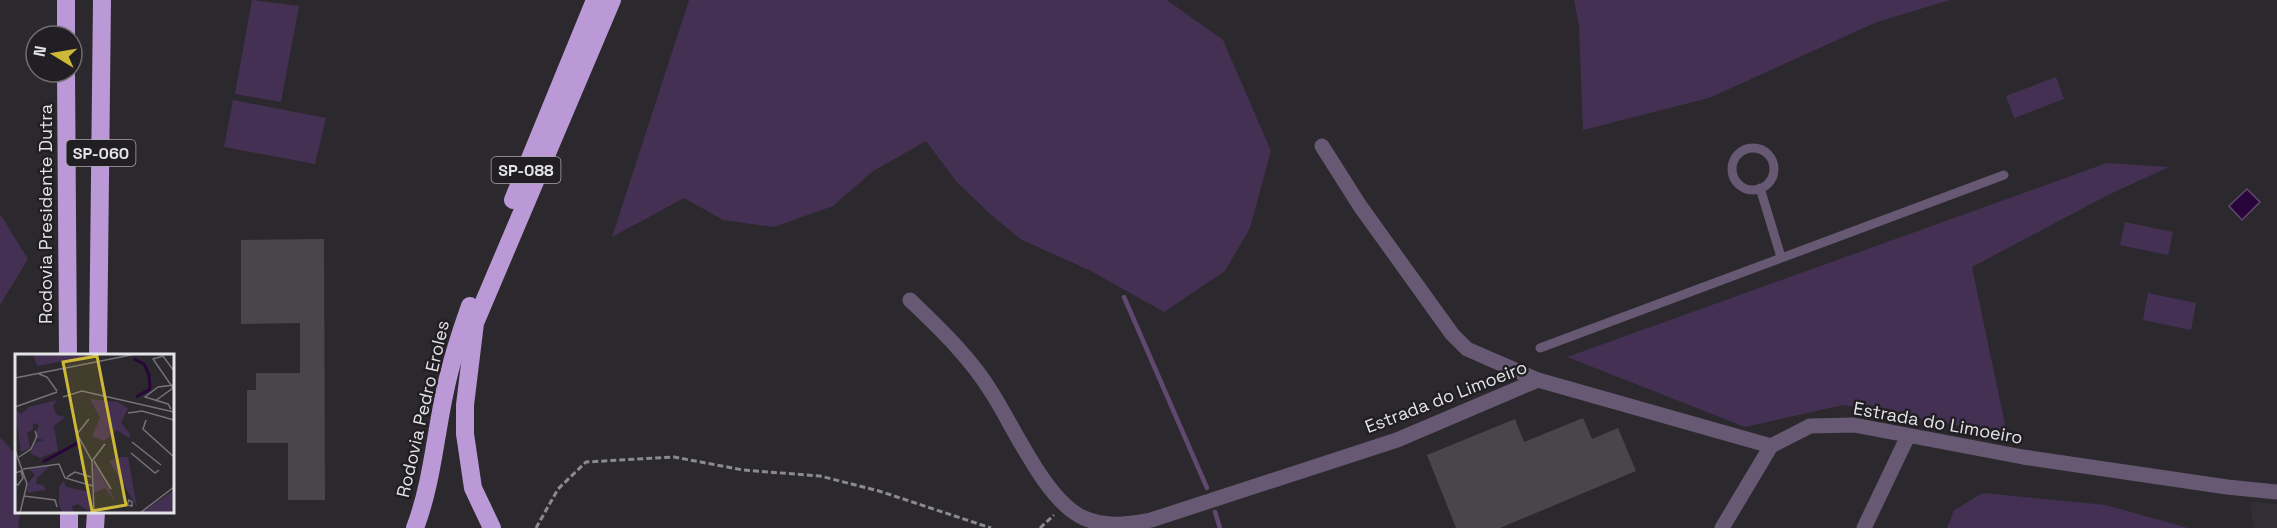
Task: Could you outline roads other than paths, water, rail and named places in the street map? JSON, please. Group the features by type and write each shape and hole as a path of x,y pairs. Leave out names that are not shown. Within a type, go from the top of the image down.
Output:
{"highway":[{"path":"66,0 66,24"},
{"name":"SP-060","path":"98,354 102,0"},
{"name":"Rodovia Pedro Eroles","path":"415,528 424,503 445,393 458,340 479,281 595,0"},
{"name":"Rodovia Pedro Eroles","path":"492,528 473,488 465,434 465,405 476,323 612,0"},
{"name":"Rodovia Presidente Dutra","path":"66,84 68,354"},
{"path":"95,528 96,513"}],"street":[{"path":"1322,146 1360,206 1452,334 1467,349 1538,380"},
{"name":"Estrada do Limoeiro","path":"910,300 960,349 993,393 1039,472 1064,504 1082,518 1103,524 1119,526 1151,520 1397,440 1538,380 1772,446 1810,426 1854,425 2023,457 2227,487 2277,492"},
{"path":"1864,528 1908,436"},
{"path":"1722,528 1772,446"}],"lane":[{"path":"1753,148 1765,152 1773,162 1773,176 1760,188 1743,187 1734,177 1733,164 1746,149 1753,148"},
{"path":"1540,348 1781,256 2004,175"},
{"path":"1760,188 1781,256"}],"waterway":[{"path":"1124,297 1207,488"},
{"path":"1215,512 1220,528"}]}
